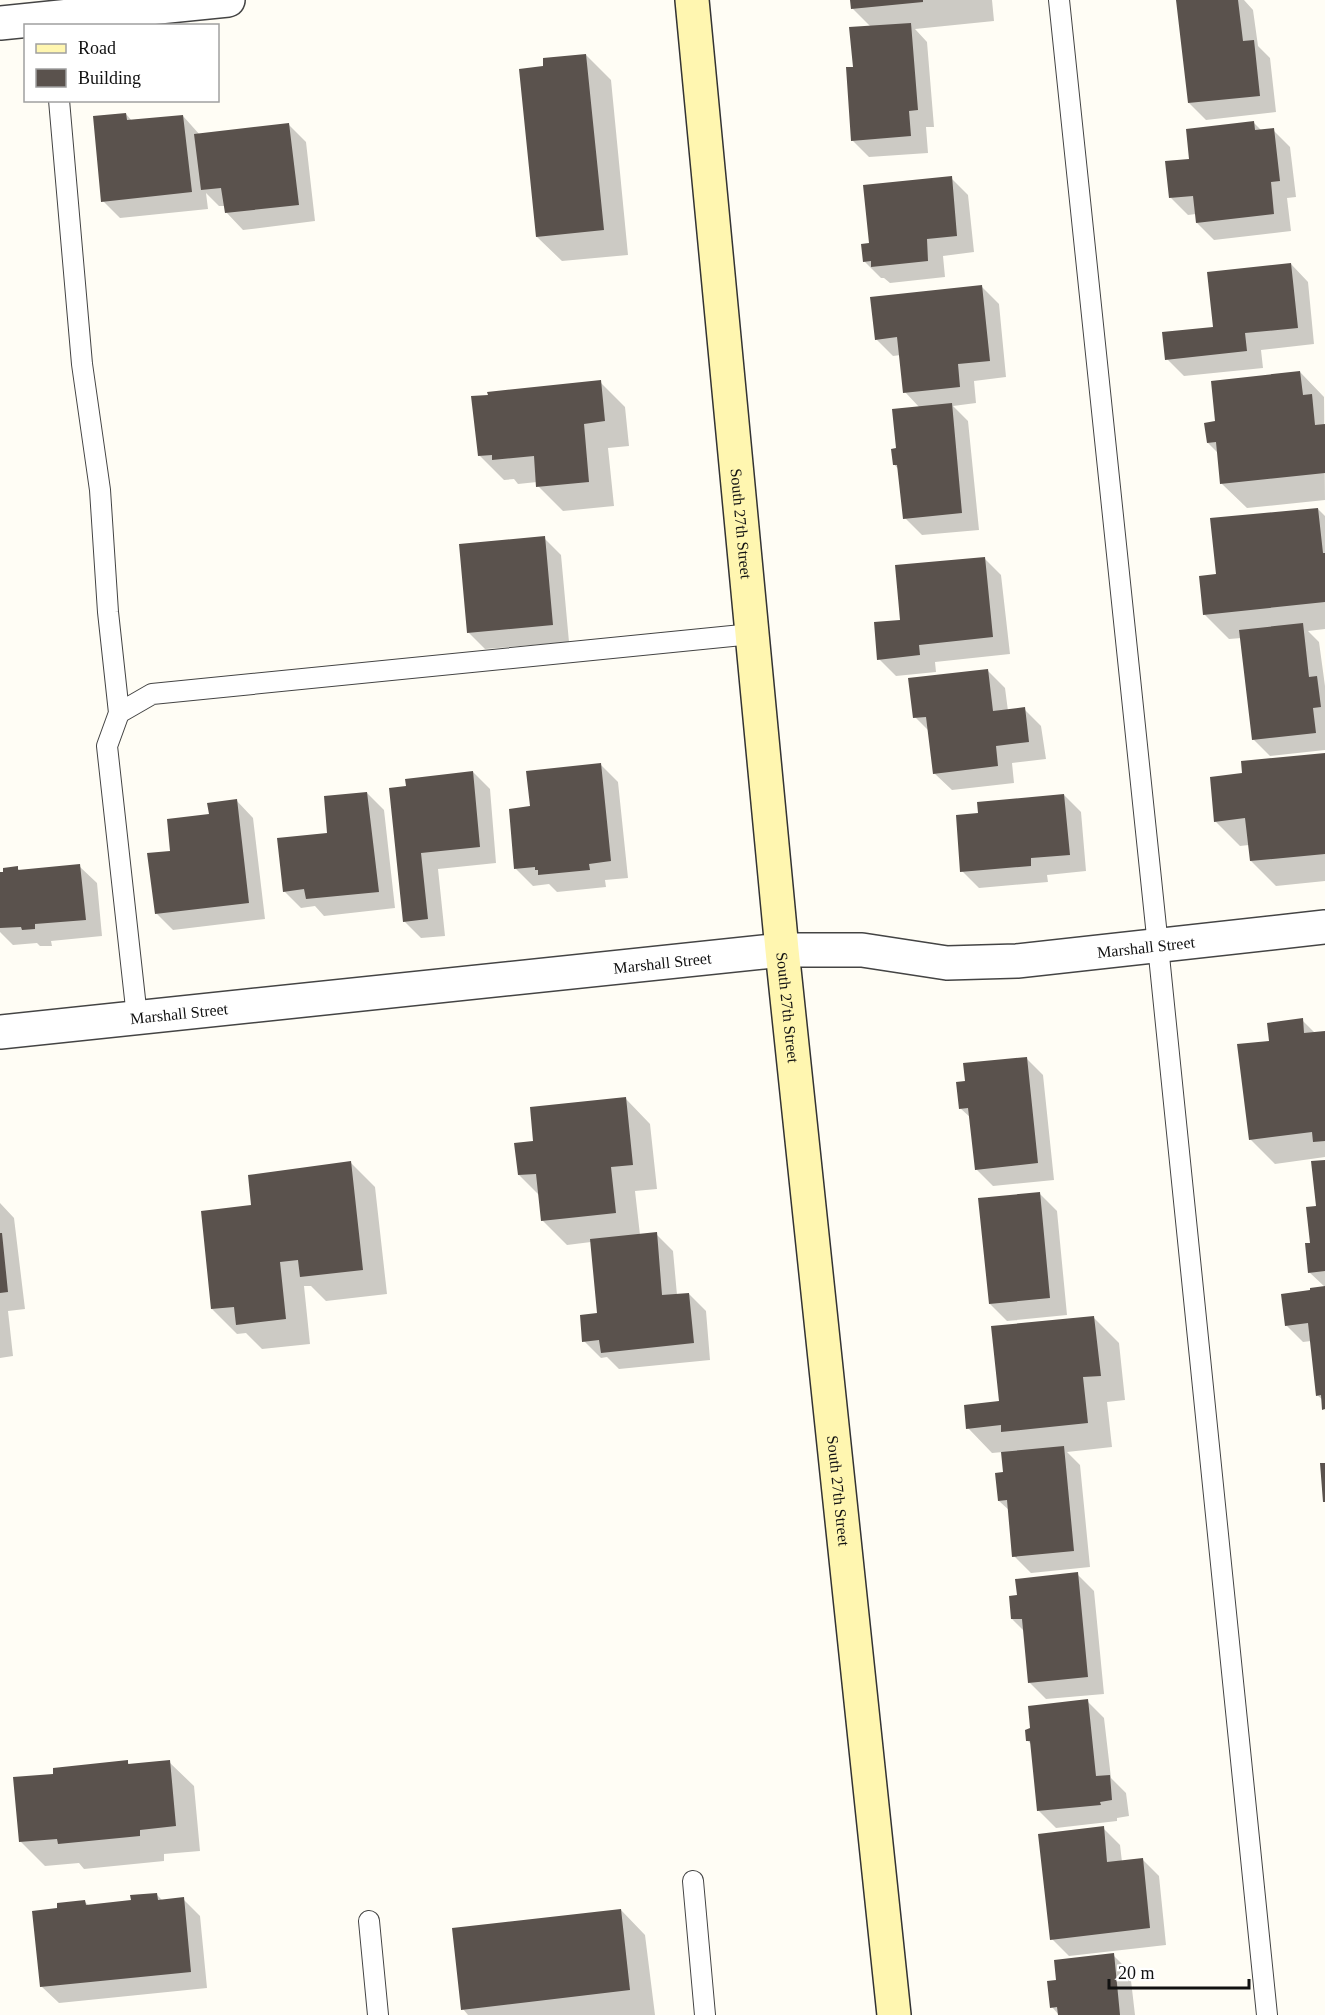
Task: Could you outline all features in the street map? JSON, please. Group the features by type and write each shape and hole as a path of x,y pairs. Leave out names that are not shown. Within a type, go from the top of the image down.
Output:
{"main road":[{"name":"South 27th Street","path":"692,0 782,950 894,2015"}],"street":[{"path":"0,22 51,14 228,0"},
{"name":"Marshall Street","path":"0,1032 782,950 862,950 948,963 1017,961 1325,927"}],"lane":[{"path":"1059,0 1267,2015"},
{"path":"59,102 82,364 100,490 108,612 119,713 107,746 137,1017"},
{"path":"119,713 152,694 752,634"},
{"path":"693,1881 705,2015"},
{"path":"369,1921 378,2015"}],"building":[{"path":"850,0 923,0 923,2 851,9"},
{"path":"1176,0 1238,0 1243,41 1254,40 1260,96 1188,103"},
{"path":"911,23 918,110 909,111 911,136 851,141 846,67 853,67 849,27"},
{"path":"586,54 604,230 536,237 519,69 543,66 543,58"},
{"path":"126,113 127,120 183,115 192,192 101,202 93,116"},
{"path":"1254,121 1255,130 1274,128 1280,181 1271,182 1274,214 1196,223 1193,196 1169,198 1165,161 1189,159 1186,129"},
{"path":"289,123 299,205 225,213 221,188 201,190 194,134"},
{"path":"952,176 957,236 927,239 928,261 871,267 871,261 863,262 861,244 869,243 863,185"},
{"path":"1291,263 1298,328 1245,333 1247,351 1165,360 1162,332 1213,327 1207,272"},
{"path":"982,285 990,361 958,364 960,387 903,393 897,337 875,340 870,297"},
{"path":"1300,371 1303,395 1312,394 1315,425 1325,424 1325,473 1220,484 1216,442 1207,443 1204,423 1215,421 1211,381"},
{"path":"601,380 605,421 584,424 589,482 536,487 534,456 492,460 492,455 478,456 471,396 488,395 487,392"},
{"path":"952,403 962,513 903,519 897,465 893,465 891,449 896,448 892,409"},
{"path":"1318,508 1323,553 1325,553 1325,602 1203,615 1199,576 1216,574 1210,518"},
{"path":"545,536 553,625 467,633 459,544"},
{"path":"985,557 993,637 919,645 920,655 877,660 874,622 900,620 895,565"},
{"path":"1303,623 1309,677 1317,676 1321,707 1313,708 1316,733 1252,740 1239,630"},
{"path":"988,669 993,711 1025,707 1029,742 996,746 998,766 933,774 926,717 913,718 908,678"},
{"path":"1325,753 1325,854 1250,861 1245,818 1214,822 1210,777 1242,773 1241,761"},
{"path":"601,763 611,861 589,864 590,870 538,875 535,867 514,869 509,809 530,806 526,771"},
{"path":"473,771 480,847 421,853 428,919 403,922 389,788 406,786 405,779"},
{"path":"367,792 379,892 306,899 304,889 283,892 277,838 327,833 324,796"},
{"path":"1064,794 1070,855 1031,858 1031,866 960,872 956,815 978,813 977,802"},
{"path":"237,799 249,903 155,914 147,853 170,851 167,819 209,814 207,803"},
{"path":"80,864 86,920 35,924 35,929 0,928 0,872 3,872 3,868 18,866 18,870"},
{"path":"1303,1018 1304,1033 1325,1031 1325,1141 1313,1142 1312,1132 1249,1140 1237,1044 1269,1041 1267,1023"},
{"path":"1027,1057 1038,1163 975,1170 968,1108 959,1109 956,1082 965,1081 963,1063"},
{"path":"626,1097 633,1165 611,1167 616,1213 541,1221 536,1174 518,1175 514,1143 533,1141 530,1107"},
{"path":"1325,1160 1325,1271 1308,1273 1305,1243 1310,1243 1306,1207 1316,1206 1311,1161"},
{"path":"351,1161 363,1270 300,1277 298,1260 280,1262 286,1319 236,1325 234,1307 211,1309 201,1211 251,1205 248,1175"},
{"path":"1040,1192 1050,1298 989,1304 978,1198"},
{"path":"657,1232 662,1295 689,1293 694,1343 601,1353 599,1340 582,1342 580,1315 597,1313 590,1239"},
{"path":"0,1233 2,1233 8,1292 0,1293"},
{"path":"1325,1286 1325,1409 1322,1410 1321,1395 1316,1396 1308,1323 1285,1326 1281,1294"},
{"path":"1094,1316 1101,1376 1083,1377 1088,1423 1001,1432 1001,1425 966,1429 964,1405 999,1401 991,1326"},
{"path":"1064,1446 1074,1551 1012,1557 1007,1500 998,1501 995,1473 1003,1472 1001,1452"},
{"path":"1320,1463 1325,1463 1325,1502 1323,1502"},
{"path":"1078,1572 1088,1677 1028,1683 1022,1619 1011,1619 1009,1596 1017,1595 1015,1579"},
{"path":"1088,1699 1096,1776 1110,1775 1112,1800 1100,1802 1101,1805 1037,1811 1030,1741 1026,1741 1025,1730 1030,1728 1028,1706"},
{"path":"128,1760 128,1764 170,1760 176,1826 140,1830 140,1836 58,1844 57,1839 19,1842 13,1777 53,1774 53,1768"},
{"path":"1104,1826 1107,1862 1143,1858 1150,1928 1050,1940 1038,1834"},
{"path":"157,1893 158,1900 184,1897 191,1972 40,1987 32,1911 57,1908 57,1903 85,1900 86,1905 131,1900 130,1895"},
{"path":"621,1909 630,1990 461,2010 452,1928"},
{"path":"1114,1953 1120,2015 1058,2015 1057,2007 1050,2008 1047,1981 1056,1980 1054,1960"}]}
